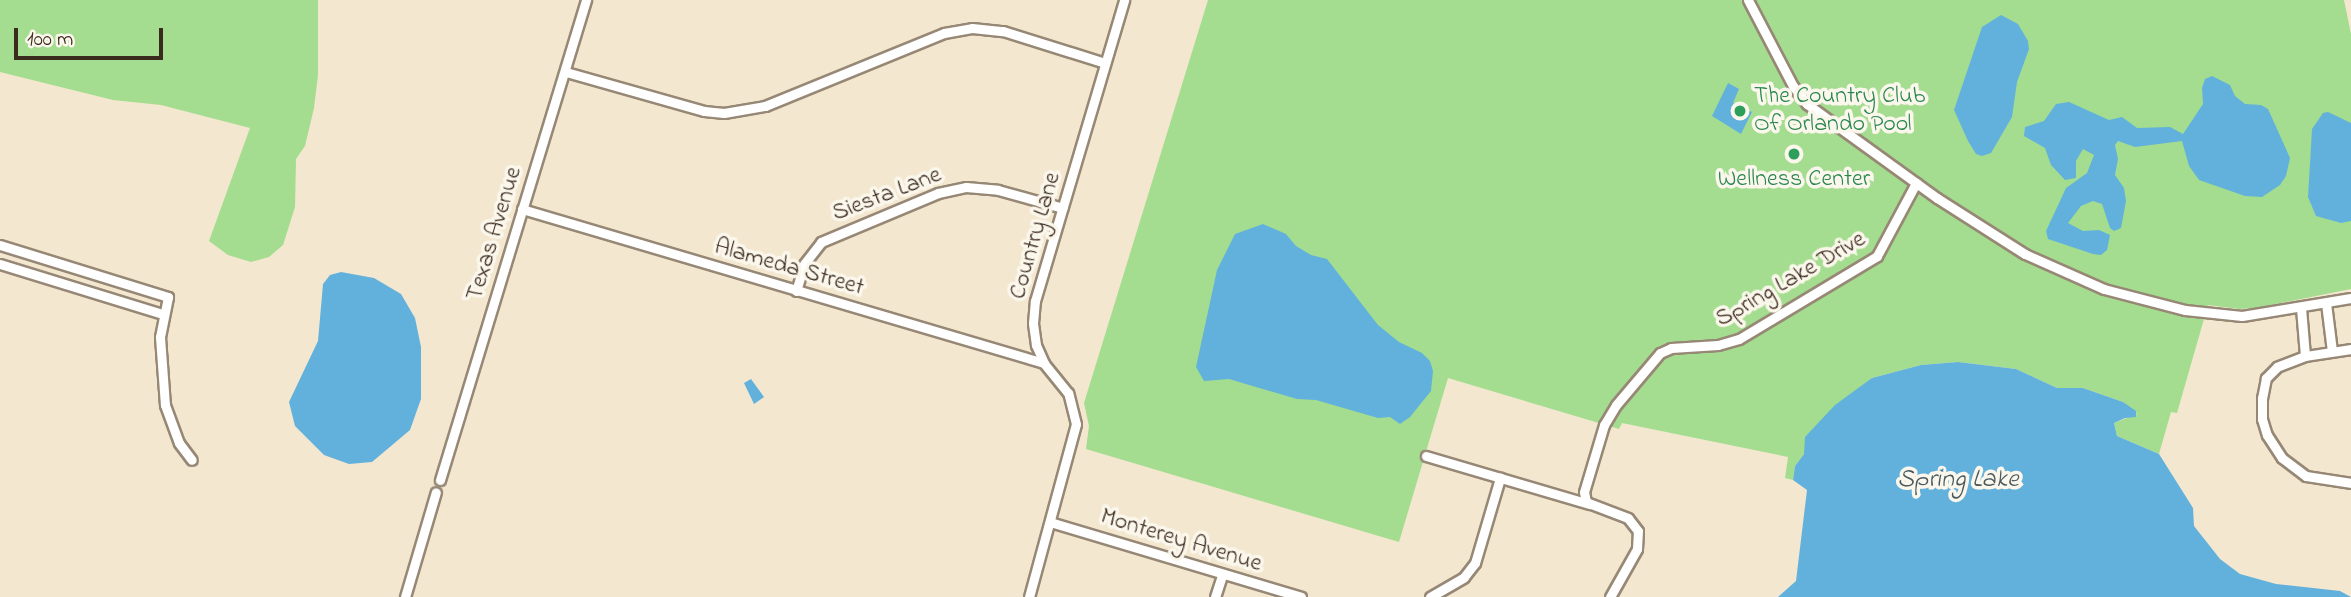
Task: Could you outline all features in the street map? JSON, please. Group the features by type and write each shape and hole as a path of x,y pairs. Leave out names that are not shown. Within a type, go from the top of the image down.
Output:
{"street":[{"name":"Texas Avenue","path":"440,480 586,0"},
{"name":"Country Lane","path":"1028,597 1076,424 1068,393 1044,363 1034,334 1035,301 1124,0"},
{"path":"1748,0 1763,33 1801,97 1916,183 2025,254 2104,289 2186,310 2224,315 2301,309 2351,298"},
{"path":"566,72 704,111 724,113 765,106 944,33 972,29 1003,31 1105,63"},
{"name":"Spring Lake Drive","path":"1591,505 1586,502 1584,492 1604,425 1648,363 1671,348 1718,345 1739,339 1877,256 1916,183"},
{"name":"Siesta Lane","path":"796,291 804,264 821,242 938,193 966,187 998,190 1063,208"},
{"name":"Alameda Street","path":"522,209 1044,363"},
{"path":"0,245 169,297 163,314 160,337 165,405 179,443 192,460"},
{"path":"0,264 163,314"},
{"path":"2326,303 2332,351"},
{"path":"2301,309 2305,356"},
{"path":"2351,349 2305,356 2277,367 2266,378 2262,419 2267,435 2282,457 2306,476 2351,483"},
{"path":"1426,456 1618,512 1634,523 1638,531 1637,549 1610,597"},
{"path":"1430,597 1464,577 1475,563 1500,478"},
{"path":"405,597 436,492"},
{"name":"Monterey Avenue","path":"1050,522 1301,597"},
{"path":"1215,597 1222,575"}],"green space":[{"path":"0,0 318,0 318,75 314,108 305,146 296,159 295,207 283,245 269,257 251,262 228,255 209,241 250,128 161,105 113,100 0,72"},
{"path":"1208,0 2344,0 2351,34 2351,289 2256,308 2208,305 2177,413 2171,412 2159,454 2117,436 2114,423 2137,414 2123,402 2083,388 2057,388 2016,369 1958,362 1921,365 1872,378 1804,454 1795,466 1793,480 1785,478 1788,457 1622,423 1619,429 1448,378 1399,542 1086,449 1089,426 1084,403"}],"water":[{"path":"2001,15 2018,24 2028,41 2029,49 2017,82 2012,117 1991,153 1982,156 1976,154 1968,141 1954,110 1982,27"},
{"path":"2212,76 2230,85 2235,96 2245,104 2261,105 2268,109 2290,158 2286,176 2280,185 2262,197 2245,196 2199,180 2189,166 2182,141 2135,147 2118,141 2115,145 2118,159 2115,175 2124,188 2126,201 2121,228 2114,231 2110,228 2102,204 2093,201 2081,206 2068,223 2083,231 2099,230 2110,235 2107,250 2101,255 2093,254 2048,239 2046,231 2066,188 2087,173 2094,155 2083,149 2076,161 2076,178 2065,180 2051,165 2045,148 2024,136 2025,127 2044,121 2056,104 2069,102 2109,120 2122,117 2137,128 2170,127 2183,134 2203,104 2202,88 2205,79"},
{"name":"The Country Club Of Orlando Pool","path":"1728,83 1739,89 1733,103 1752,112 1741,134 1712,116"},
{"path":"2328,112 2351,123 2351,221 2341,223 2316,216 2308,197 2312,129 2323,113"},
{"path":"1263,224 1286,234 1296,246 1311,255 1327,259 1378,325 1430,361 1433,371 1431,391 1410,417 1400,424 1390,417 1378,418 1316,400 1297,399 1229,379 1204,381 1196,367 1217,270 1235,234"},
{"path":"341,272 374,278 401,294 415,318 421,347 421,399 410,430 372,462 349,464 324,455 295,426 289,402 318,341 323,284 330,275"},
{"name":"Spring Lake","path":"1958,362 2016,369 2057,388 2083,388 2123,402 2136,411 2136,417 2114,423 2117,436 2159,454 2193,508 2194,526 2220,559 2240,574 2276,584 2340,591 2351,597 1778,597 1796,581 1807,490 1793,480 1795,466 1804,454 1805,437 1835,405 1872,378 1921,365"},
{"path":"751,379 764,397 754,404 744,383"}],"place":[{"name":"The Country Club Of Orlando Pool","path":"1740,111"},
{"name":"Wellness Center","path":"1794,154"}]}
